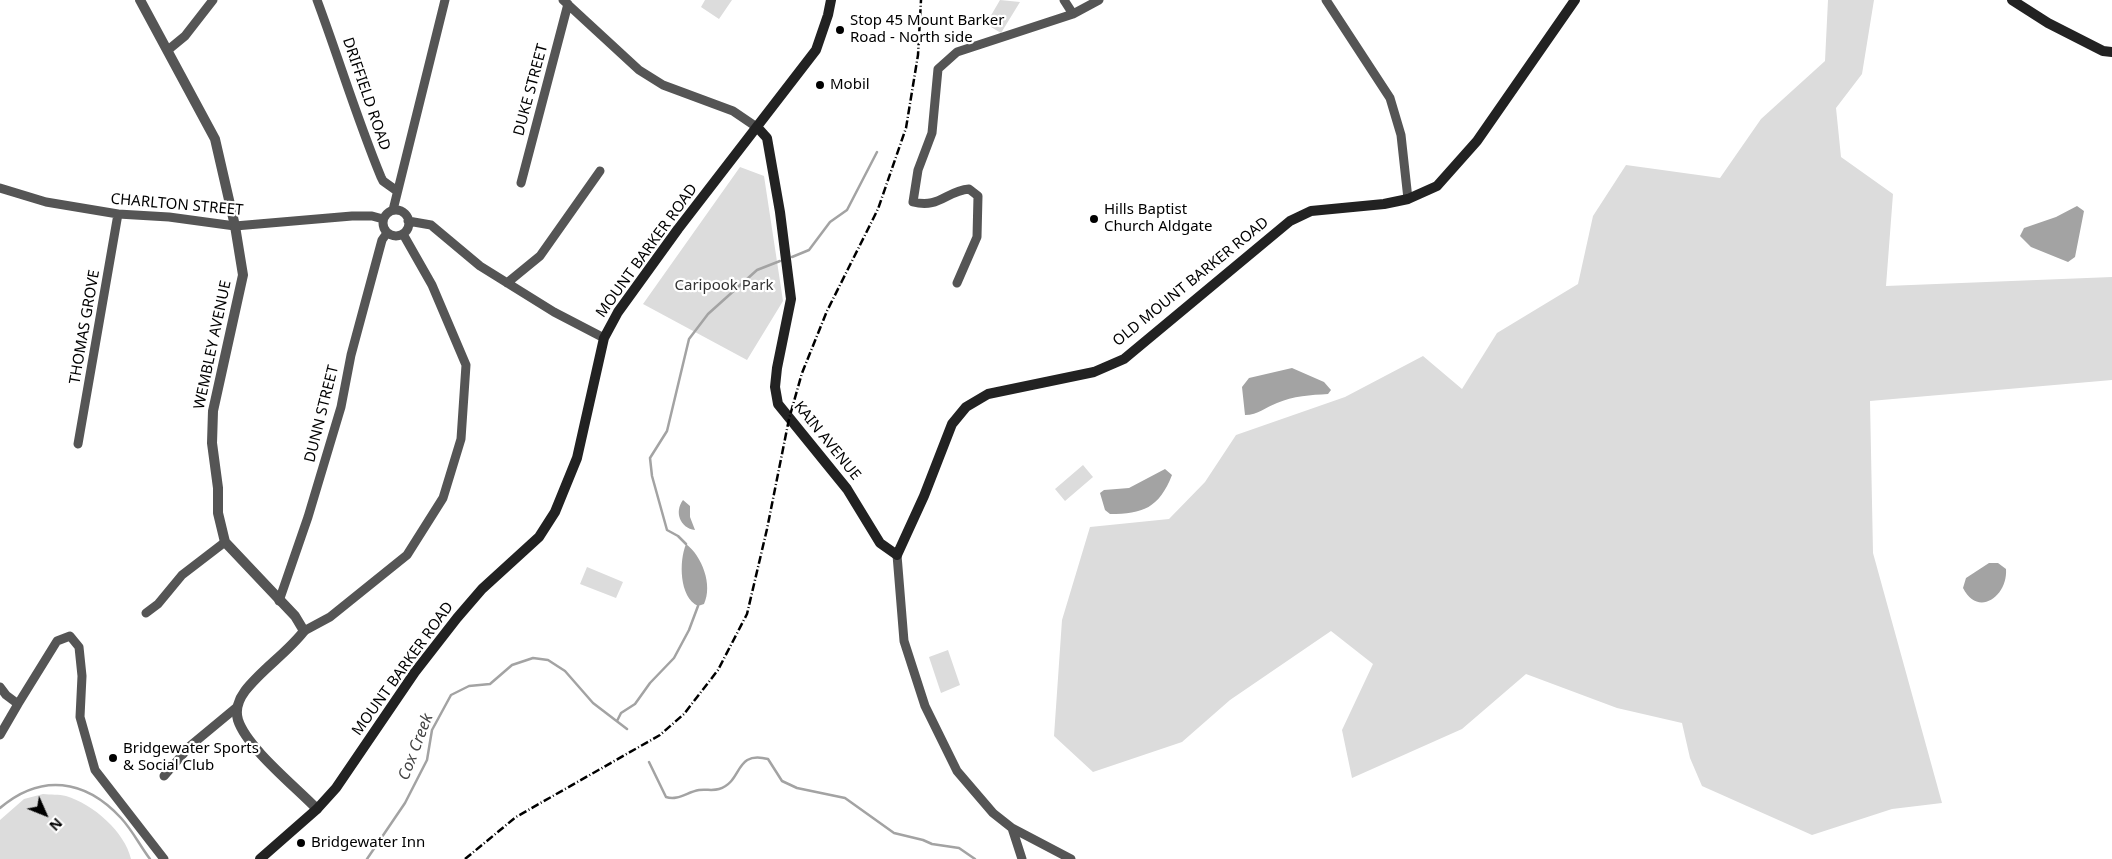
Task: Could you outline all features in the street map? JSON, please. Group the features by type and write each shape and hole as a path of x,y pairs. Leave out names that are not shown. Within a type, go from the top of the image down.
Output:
{"main road":[{"name":"MOUNT BARKER ROAD","path":"260,859 317,809 336,788 415,672 452,625 482,589 539,537 555,512 577,458 604,338 618,312 678,229 758,128 816,50 831,0"},
{"name":"OLD MOUNT BARKER ROAD","path":"897,555 924,496 952,424 966,406 988,394 1094,372 1124,359 1290,221 1311,211 1384,204 1408,199 1437,186 1477,141 1575,0"},
{"path":"2012,0 2048,24 2103,51 2112,52"},
{"name":"KAIN AVENUE","path":"758,128 767,138 780,212 791,299 777,368 775,387 778,404 848,489 880,543 897,555"}],"street":[{"name":"WEMBLEY AVENUE","path":"140,0 214,139 235,226 243,275 213,412 212,443 218,488 218,513 225,542 295,616 304,631"},
{"path":"168,50 185,36 213,0"},
{"name":"DRIFFIELD ROAD","path":"317,0 339,58 359,123 383,182 397,191"},
{"path":"393,210 445,0"},
{"path":"1064,0 1073,14"},
{"path":"956,283 977,237 978,196 969,190 958,190 938,203 923,205 913,202 918,170 932,133 938,69 957,52 1073,14 1099,0"},
{"path":"1326,0 1390,98 1401,135 1408,199"},
{"path":"565,2 639,70 663,86 732,112 758,128"},
{"name":"DUKE STREET","path":"521,183 565,2"},
{"path":"507,282 540,256 600,171"},
{"name":"CHARLTON STREET","path":"0,188 46,202 118,214 169,217 235,226 352,216 372,216 383,219"},
{"path":"393,210 403,212 408,221 408,226 403,234 395,236 387,233 383,227 383,219 387,213 393,210"},
{"name":"THOMAS GROVE","path":"78,444 118,214"},
{"path":"408,221 431,225 480,266 554,312 604,338"},
{"name":"DUNN STREET","path":"279,601 308,517 335,425 351,355 382,240 387,233"},
{"path":"164,776 190,746 237,707 244,692 304,631 330,617 407,555 443,498 461,439 466,365 432,285 403,234"},
{"path":"146,614 158,604 182,575 225,542"},
{"name":"OLD MOUNT BARKER ROAD","path":"897,555 904,641 925,706 957,771 992,813 1012,828 1071,859"},
{"path":"0,735 57,641 70,636 79,647 82,676 80,717 95,770 164,859"},
{"path":"0,687 18,704"},
{"path":"237,707 238,719 243,731 255,748 317,809"},
{"path":"1012,828 1022,859"}],"green space":[{"path":"705,0 732,0 719,19 701,7"},
{"path":"1000,0 1020,2 1001,33 986,24"},
{"path":"1828,0 1874,0 1862,74 1836,108 1841,157 1893,194 1886,286 2112,277 2112,380 1870,401 1873,553 1942,803 1892,809 1812,835 1702,786 1690,758 1682,723 1617,708 1526,674 1462,729 1352,778 1342,730 1373,664 1331,631 1230,700 1182,742 1093,772 1054,736 1062,620 1090,527 1169,519 1205,482 1236,435 1345,397 1423,356 1462,389 1497,333 1578,284 1593,216 1626,165 1720,178 1761,119 1825,61"},
{"name":"Caripook Park","path":"740,167 764,176 783,301 747,360 643,304"},
{"path":"1083,465 1093,477 1065,501 1055,489"},
{"path":"587,567 623,582 616,598 580,584"},
{"path":"948,650 960,685 941,693 929,657"},
{"path":"43,794 66,796 87,805 97,812 115,829 128,849 131,859 0,859 0,820 24,799"}],"shaded area":[{"path":"2077,206 2084,211 2075,257 2068,262 2031,247 2020,236 2024,228 2056,217"},
{"path":"1292,368 1324,382 1331,390 1328,394 1289,399 1250,415 1245,415 1242,387 1249,378"},
{"path":"1165,469 1172,475 1161,495 1148,507 1132,513 1122,514 1110,514 1105,510 1100,493 1104,490 1129,488"},
{"path":"683,500 690,506 690,517 695,530 690,529 680,519 679,509"},
{"path":"686,544 692,549 701,563 706,580 707,588 704,604 698,606 687,595 682,578 682,560"},
{"path":"1989,563 1998,563 2006,569 2002,588 1991,600 1984,602 1976,601 1969,597 1963,588 1966,578"}],"waterway":[{"path":"792,257 809,250 830,222 847,210 877,152"},
{"path":"686,544 678,536 667,530 652,476 650,458 667,431 689,339 708,314 757,270 780,261"},
{"path":"617,721 621,713 635,704 650,683 674,658 689,630 698,606"},
{"name":"Cox Creek","path":"367,859 405,803 427,760 432,730 451,695 469,686 490,684 512,665 533,658 548,660 565,671 593,703 627,729"},
{"name":"Cox Creek","path":"649,762 666,797 675,798 699,790 719,789 727,785 749,759 757,757 768,759 782,781 797,788 845,798 894,833 932,844 959,848 975,859"},
{"name":"Cox Creek","path":"0,808 15,797 31,789 62,785 78,788 93,795 121,818 150,859"}],"railway":[{"path":"465,859 516,817 660,735 684,714 718,670 747,614 767,529 789,419 802,373 827,311 878,209 906,128 918,55 921,0"}],"place":[{"name":"Stop 45 Mount Barker Road - North side","path":"840,30"},
{"name":"Mobil","path":"820,85"},
{"name":"Hills Baptist Church Aldgate","path":"1094,219"},
{"name":"Bridgewater Sports & Social Club","path":"113,758"},
{"name":"Bridgewater Inn","path":"301,843"}]}
